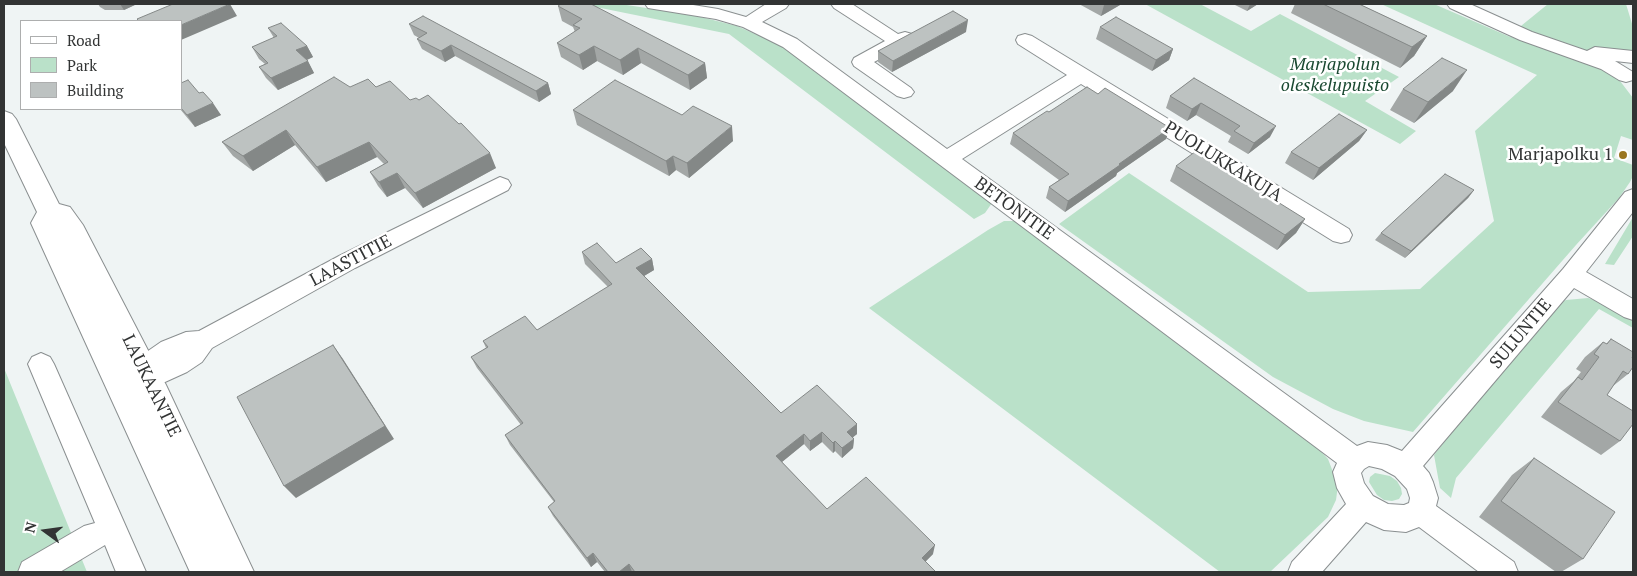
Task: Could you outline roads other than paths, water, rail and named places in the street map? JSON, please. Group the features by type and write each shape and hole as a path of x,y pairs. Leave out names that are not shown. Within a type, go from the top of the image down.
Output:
{"main road":[{"name":"LAUKAANTIE","path":"4,119 50,212 61,214 70,225 208,572"},
{"name":"LAUKAANTIE","path":"133,380 237,572"}],"street":[{"name":"BETONITIE","path":"654,4 718,14 749,23 790,43 1354,460"},
{"path":"840,4 898,42"},
{"path":"1456,4 1526,36 1608,65 1631,80"},
{"path":"749,23 774,5"},
{"path":"904,92 861,62 921,30"},
{"name":"PUOLUKKAKUJA","path":"1025,40 1341,235"},
{"path":"1558,47 1633,57"},
{"path":"1631,80 1619,65 1626,58 1633,57"},
{"path":"946,158 1080,74"},
{"name":"LAASTITIE","path":"133,380 178,366 193,355 203,341 347,262 500,185"},
{"name":"SULUNTIE","path":"1405,467 1571,275 1633,198"},
{"path":"1571,275 1633,310"},
{"path":"41,364 131,572"},
{"path":"1368,454 1387,457 1405,467 1419,482 1424,498 1420,511 1406,520 1384,517 1363,504 1351,488 1347,472 1354,460 1368,454"},
{"path":"1303,572 1363,504"},
{"path":"1420,511 1503,572"},
{"path":"33,572 94,536"}],"place":[{"name":"Marjapolku 1","path":"1623,155"}],"park label":[{"name":"Marjapolun oleskelupuisto","path":"1335,75"}]}
